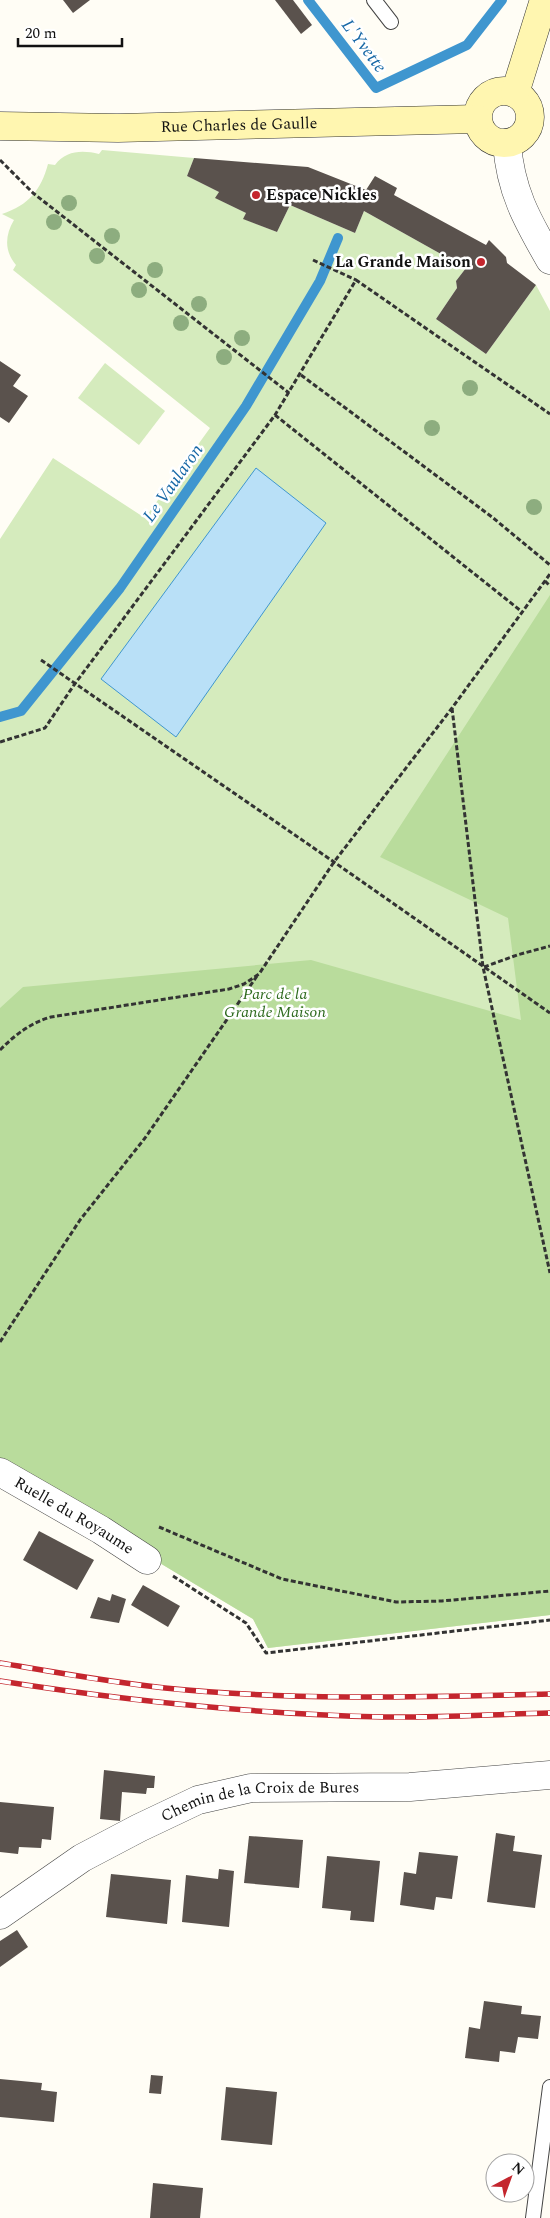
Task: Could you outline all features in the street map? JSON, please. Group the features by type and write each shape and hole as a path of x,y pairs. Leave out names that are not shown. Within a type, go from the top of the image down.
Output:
{"main road":[{"path":"515,93 521,68 544,0"},
{"path":"506,90 515,93 527,104 531,121 523,136 516,141 499,143 491,140 479,127 477,119 482,101 489,95 506,90"},
{"name":"Rue Charles de Gaulle","path":"0,126 118,128 381,122 454,118 477,119"}],"street":[{"path":"507,143 509,169 518,202 550,260"},
{"name":"Ruelle du Royaume","path":"0,1472 101,1530 148,1560"},
{"name":"Chemin de la Croix de Bures","path":"0,1915 82,1858 198,1800 251,1788 410,1787 550,1775"}],"lane":[{"path":"374,0 391,22"},
{"path":"533,2218 550,2087"}],"path":[{"path":"0,160 34,192 289,393"},
{"path":"313,260 356,280 550,414"},
{"path":"0,742 45,728 74,685 275,414 356,280"},
{"path":"300,374 484,511 550,565"},
{"path":"275,414 521,611"},
{"path":"0,1342 80,1220 145,1138 334,862 452,708 521,611 550,574"},
{"path":"545,581 550,586"},
{"path":"41,660 74,685 334,862 550,1013"},
{"path":"452,708 483,967 550,1274"},
{"path":"483,967 550,946"},
{"path":"0,1050 36,1022 51,1017 229,989 244,984 259,974"},
{"path":"152,1524 282,1579 396,1602 442,1601 550,1591"},
{"path":"148,1560 246,1623 266,1653 550,1620"}],"green space":[{"name":"Parc de la Grande Maison","path":"102,150 194,158 187,176 219,192 216,198 246,213 244,219 277,232 290,205 355,233 364,211 466,268 456,281 457,288 436,319 486,354 536,285 550,311 550,1615 268,1648 253,1619 0,1467 0,539 53,458 145,518 210,428 13,270 16,265 9,254 7,243 9,231 14,220 2,214 27,201 42,182 48,164 55,165 64,156 75,152 99,154"},
{"path":"105,363 165,411 139,445 78,398"},
{"path":"550,595 550,1615 268,1648 253,1619 0,1467 0,1008 23,987 311,960 521,1020 508,918 380,857"}],"water":[{"path":"256,468 326,523 176,737 101,679"}],"building":[{"path":"63,0 90,0 73,13"},
{"path":"275,0 293,0 312,25 301,34"},
{"name":"La Grande Maison","path":"194,158 308,167 366,190 375,176 397,188 394,195 486,245 489,240 506,257 507,263 536,285 486,354 436,319 457,288 456,281 466,268 364,211 355,233 290,205 277,232 243,219 246,213 215,198 219,192 187,176"},
{"path":"0,361 21,375 13,386 28,396 9,423 0,417"},
{"path":"39,1531 94,1560 77,1590 23,1560"},
{"path":"143,1585 180,1606 168,1627 131,1605"},
{"path":"112,1594 126,1599 119,1623 90,1618 98,1597 110,1601"},
{"path":"104,1770 155,1776 154,1788 147,1788 146,1794 122,1792 120,1821 100,1819"},
{"path":"0,1802 54,1807 51,1840 42,1839 41,1848 19,1847 18,1854 0,1852"},
{"path":"496,1833 515,1836 513,1851 542,1855 535,1908 487,1902"},
{"path":"249,1836 303,1840 299,1888 244,1883"},
{"path":"419,1852 458,1856 452,1899 436,1897 434,1910 400,1905 404,1872 416,1874"},
{"path":"327,1856 380,1861 374,1922 350,1920 351,1911 322,1908"},
{"path":"219,1869 234,1871 229,1927 182,1922 186,1875 218,1879"},
{"path":"111,1874 171,1880 167,1924 106,1917"},
{"path":"17,1930 28,1947 0,1967 0,1941"},
{"path":"484,2001 522,2006 521,2014 541,2016 538,2039 518,2037 515,2053 500,2051 499,2062 465,2058 469,2027 480,2029"},
{"path":"151,2075 163,2076 161,2094 149,2093"},
{"path":"0,2079 42,2083 41,2090 57,2092 54,2122 0,2117"},
{"path":"226,2087 277,2092 272,2145 221,2140"},
{"path":"153,2183 203,2188 200,2218 150,2218"}],"waterway":[{"name":"Le Vaularon","path":"308,0 376,88 467,45 502,0"},
{"name":"Le Vaularon","path":"0,717 21,711 120,588 246,406 320,281 338,238"}],"railway":[{"path":"0,1663 144,1686 261,1695 358,1697 550,1694"},
{"path":"0,1681 95,1695 287,1713 405,1717 550,1713"}],"place":[{"name":"Espace Nickles","path":"256,195"},
{"name":"La Grande Maison","path":"481,262"}],"water label":[{"name":"L'Yvette","path":"364,46"}]}
